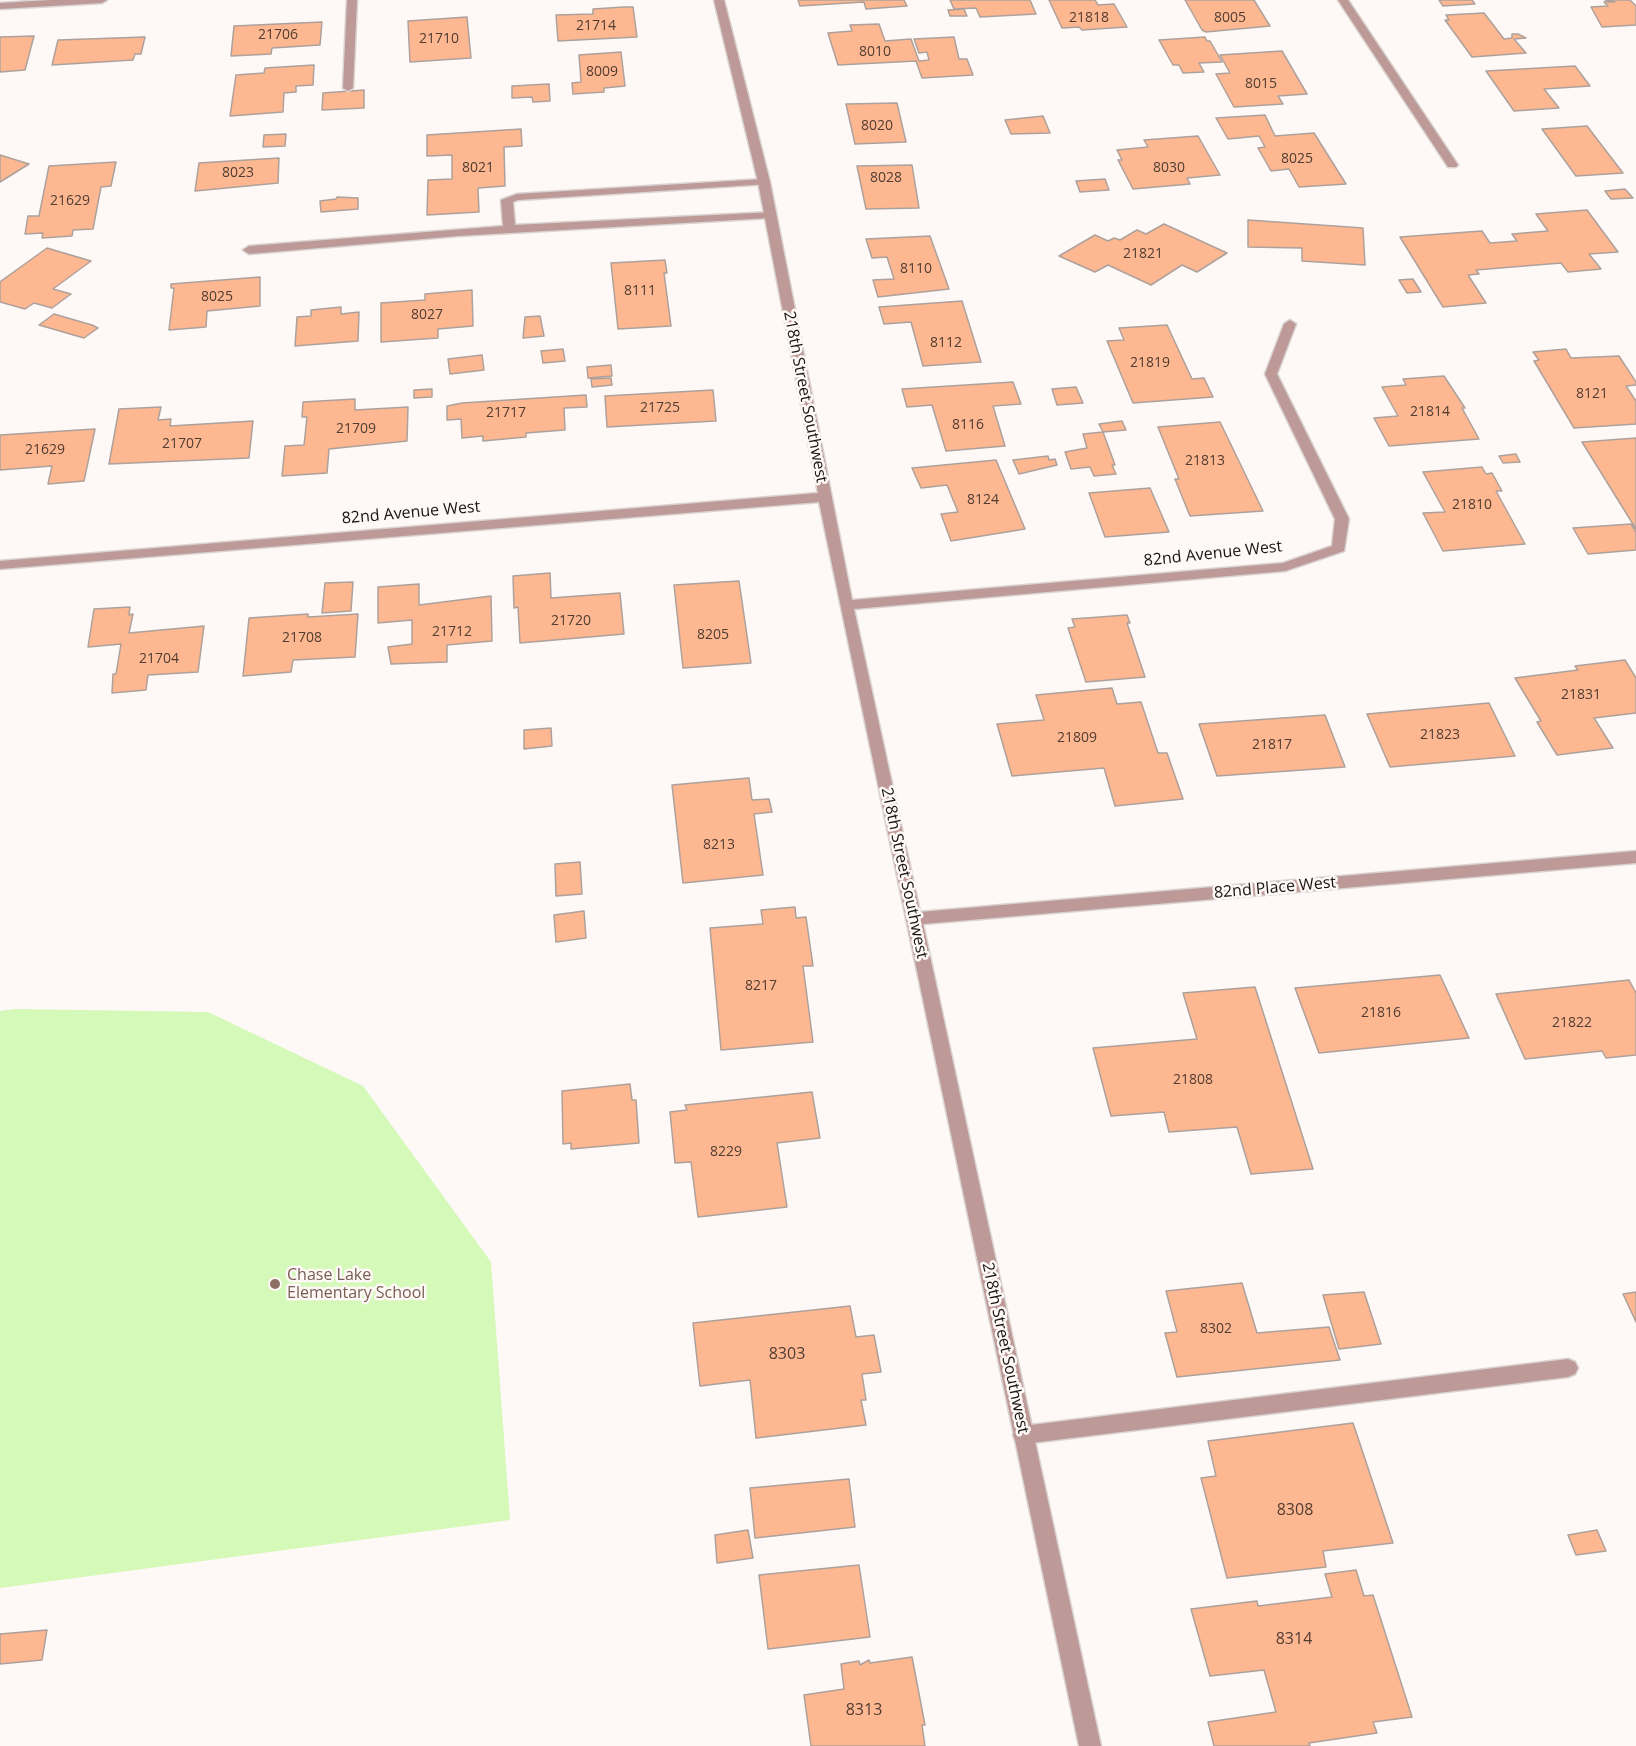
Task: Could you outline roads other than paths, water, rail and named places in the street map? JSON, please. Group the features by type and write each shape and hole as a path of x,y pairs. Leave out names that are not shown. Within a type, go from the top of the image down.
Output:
{"street":[{"path":"0,6 102,0"},
{"path":"348,88 352,0"},
{"name":"218th Street Southwest","path":"719,0 764,182 846,605 1090,1746"},
{"path":"1343,0 1452,165"},
{"path":"509,229 507,200 517,197 764,182"},
{"path":"249,250 509,229 770,214"},
{"name":"82nd Avenue West","path":"846,605 1285,567 1339,548 1342,519 1271,374 1290,324"},
{"name":"82nd Avenue West","path":"0,565 825,497"},
{"name":"82nd Place West","path":"914,919 1636,857"},
{"path":"1023,1435 1568,1368"}],"place":[{"name":"Chase Lake Elementary School","path":"275,1284"}]}
